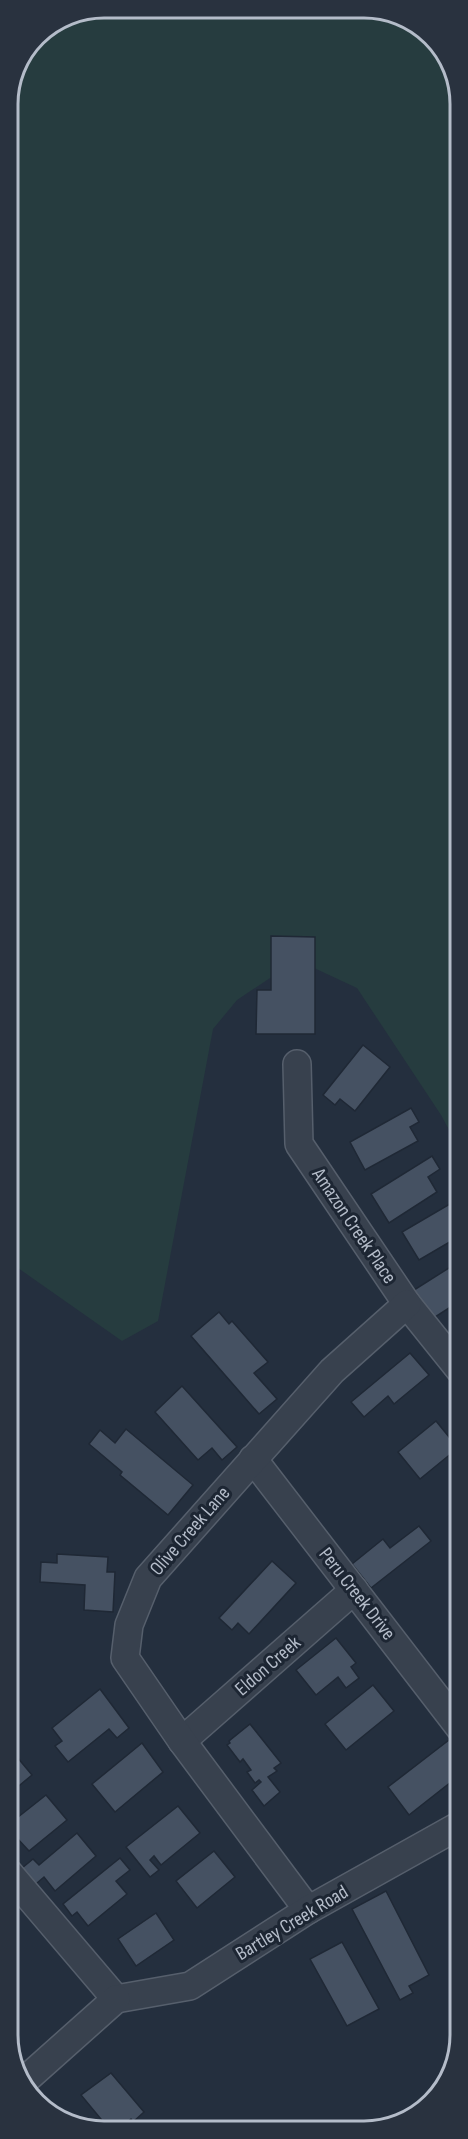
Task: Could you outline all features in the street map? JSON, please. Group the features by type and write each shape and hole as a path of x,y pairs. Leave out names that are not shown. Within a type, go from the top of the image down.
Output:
{"street":[{"name":"Amazon Creek Place","path":"297,1064 298,1144 407,1304 450,1358"},
{"name":"Olive Creek Lane","path":"308,1910 182,1741 125,1658 129,1624 148,1578 332,1371 407,1304"},
{"name":"Peru Creek Drive","path":"253,1459 450,1715"},
{"name":"Eldon Creek","path":"182,1741 354,1590"},
{"name":"Bartley Creek Road","path":"116,1999 190,1986 308,1910 450,1831"},
{"path":"18,1884 116,1999 29,2076"}],"green space":[{"path":"364,18 380,20 407,30 429,47 443,71 450,104 450,1132 357,988 297,960 237,1000 213,1029 158,1321 122,1341 18,1268 18,99 21,82 27,66 47,39 77,23 93,19"}],"building":[{"path":"271,936 315,937 315,1034 256,1034 257,990 271,990"},
{"path":"363,1045 390,1067 355,1111 340,1099 335,1105 323,1095"},
{"path":"411,1108 419,1122 410,1127 418,1141 365,1170 350,1142"},
{"path":"432,1156 440,1169 428,1177 437,1192 389,1223 371,1194"},
{"path":"450,1204 450,1242 419,1260 402,1232"},
{"path":"450,1267 450,1307 432,1319 414,1290"},
{"path":"219,1312 229,1324 232,1321 268,1362 254,1373 277,1399 259,1414 191,1336"},
{"path":"410,1353 429,1375 394,1404 388,1396 364,1417 351,1402"},
{"path":"182,1386 237,1447 222,1460 212,1448 198,1460 155,1412"},
{"path":"436,1421 450,1438 450,1455 420,1479 398,1452"},
{"path":"126,1429 193,1485 168,1515 120,1475 122,1472 89,1444 100,1430 115,1443"},
{"path":"419,1526 431,1541 371,1588 352,1564 383,1539 390,1548"},
{"path":"57,1554 108,1557 107,1572 115,1572 113,1612 84,1610 85,1585 40,1582 41,1562 57,1563"},
{"path":"272,1561 296,1583 249,1634 238,1623 232,1630 219,1618"},
{"path":"336,1638 356,1663 351,1667 359,1678 346,1688 338,1677 316,1695 296,1670"},
{"path":"373,1685 394,1711 346,1750 325,1724"},
{"path":"100,1689 129,1728 117,1738 109,1729 68,1762 55,1746 62,1741 52,1728"},
{"path":"250,1724 281,1763 274,1768 277,1771 268,1777 280,1792 264,1806 252,1790 261,1782 259,1780 255,1783 247,1772 251,1770 243,1759 240,1762 227,1745"},
{"path":"450,1741 450,1783 409,1815 388,1787"},
{"path":"142,1743 163,1772 115,1812 92,1784"},
{"path":"18,1758 32,1775 18,1787"},
{"path":"46,1795 67,1820 29,1851 18,1839 18,1817"},
{"path":"178,1806 200,1833 161,1865 154,1856 150,1860 159,1870 150,1877 126,1847"},
{"path":"77,1833 96,1856 55,1891 44,1877 30,1889 18,1875 18,1871 33,1859 39,1865"},
{"path":"214,1851 235,1877 197,1908 176,1881"},
{"path":"120,1858 130,1870 116,1881 127,1894 88,1926 77,1912 72,1916 63,1904"},
{"path":"386,1891 429,1975 409,1986 413,1993 400,2000 352,1909"},
{"path":"156,1913 174,1940 136,1966 118,1939"},
{"path":"342,1942 379,2009 347,2026 310,1959"},
{"path":"111,2073 144,2112 134,2121 131,2119 129,2121 102,2121 81,2095"}]}
